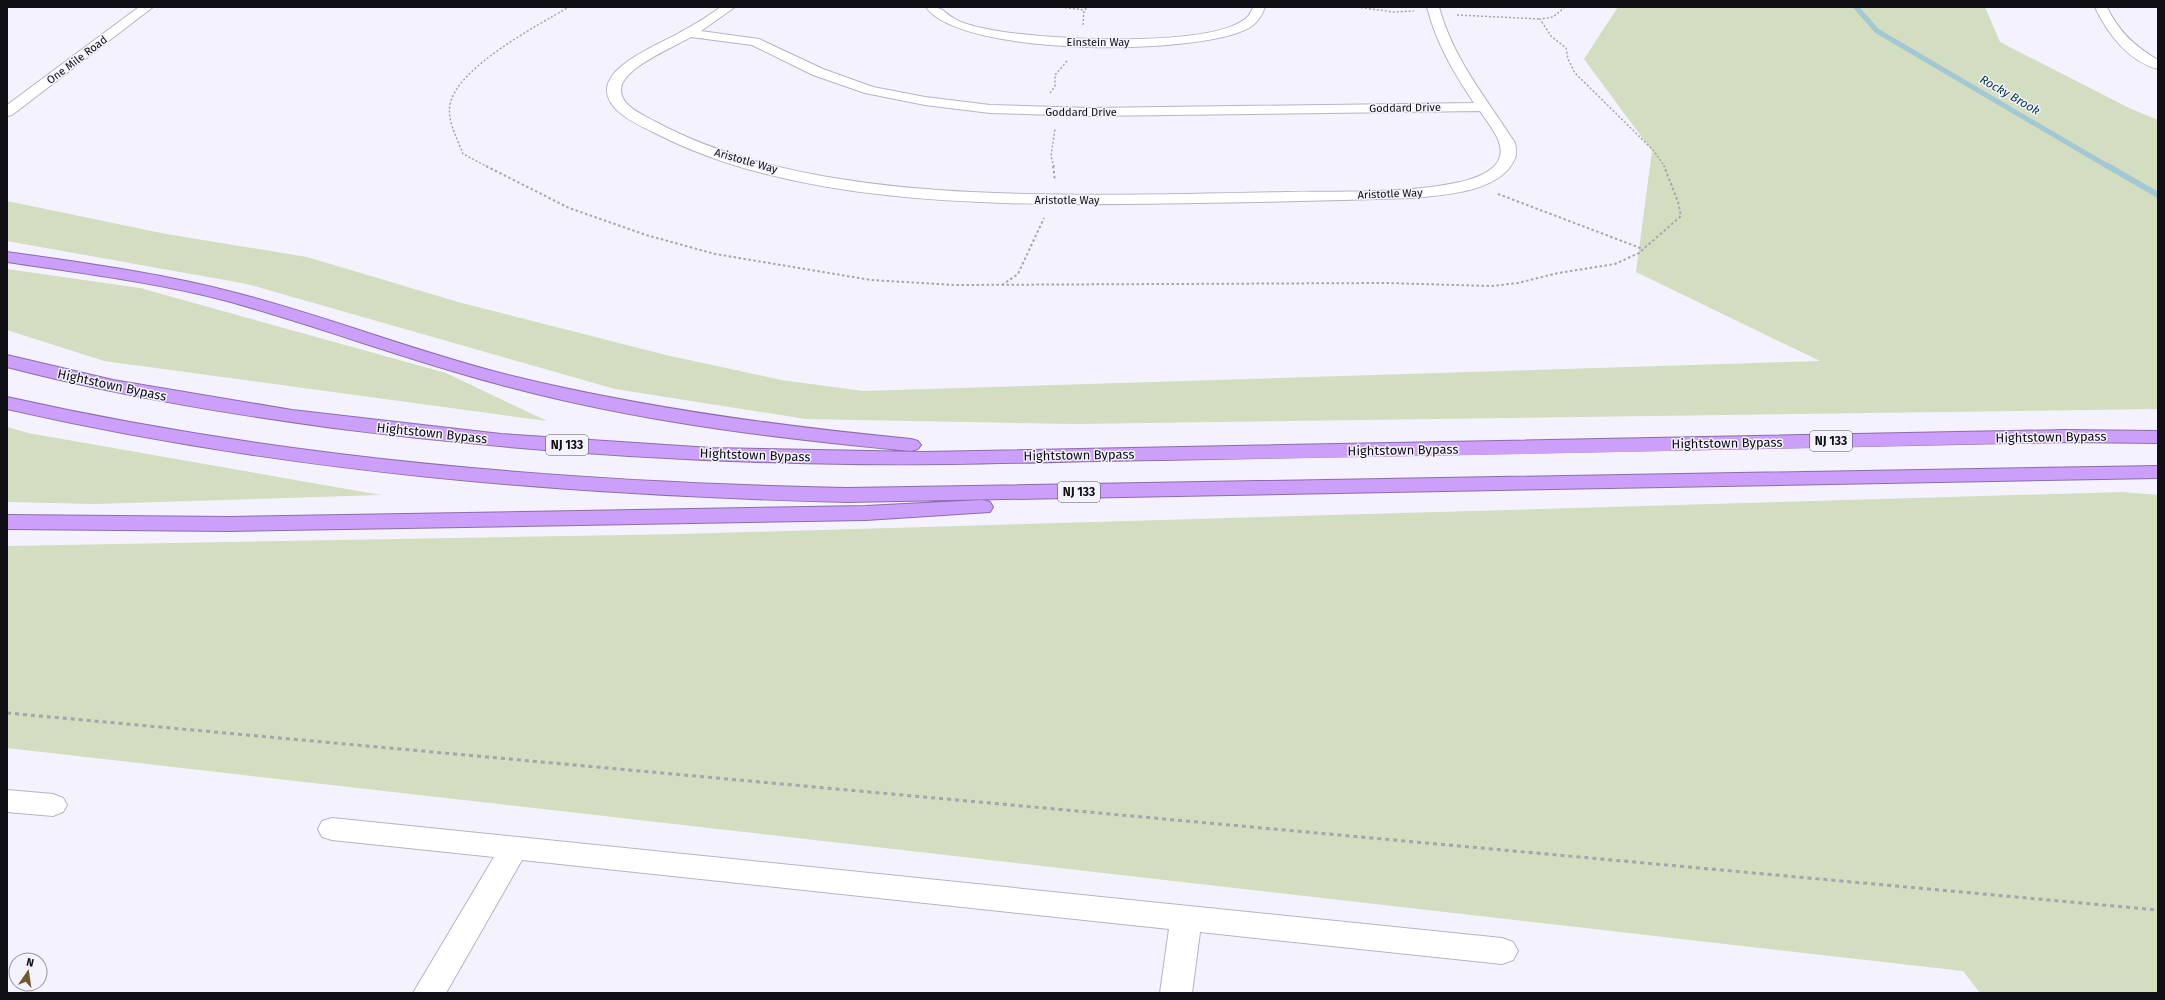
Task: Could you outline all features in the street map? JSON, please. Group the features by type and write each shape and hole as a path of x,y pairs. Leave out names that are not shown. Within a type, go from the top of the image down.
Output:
{"highway":[{"path":"7,257 139,277 187,286 232,298 504,380 600,402 704,421 816,436 904,445 1025,452 1134,454"},
{"name":"Hightstown Bypass","path":"7,361 121,388 215,405 350,424 484,439 625,450 825,458 1134,454 2057,437 2158,437"},
{"name":"NJ 133","path":"7,403 73,418 173,437 314,458 455,474 604,486 848,495 2158,472"},
{"path":"7,522 229,524 866,513 1366,487"}],"street":[{"name":"One Mile Road","path":"7,112 147,7"},
{"name":"Aristotle Way","path":"729,7 690,33 628,68 617,79 614,91 616,100 625,110 665,133 732,159 812,178 909,193 963,197 1050,200 1413,193 1442,191 1471,184 1491,177 1505,166 1510,153 1508,143 1458,67 1434,11"},
{"name":"Einstein Way","path":"932,7 935,11 950,20 990,34 1036,40 1082,42 1161,41 1202,38 1238,29 1249,22 1257,14 1259,7"},
{"path":"2101,7 2111,27 2120,38 2136,51 2158,65"},
{"name":"Goddard Drive","path":"690,33 759,44 818,72 870,90 926,102 990,109 1089,112 1485,107"},
{"path":"7,801 52,805"},
{"path":"332,829 1502,951"},
{"path":"429,993 514,848"},
{"path":"1176,993 1186,918"}],"path":[{"path":"1061,7 1084,10"},
{"path":"1357,7 1394,12 1434,11 1540,18"},
{"path":"1471,184 1644,249"},
{"path":"1002,285 1018,274 1043,222 1050,200"},
{"path":"7,713 2158,910"}],"green space":[{"path":"1618,7 1985,7 2000,42 2129,108 2158,120 2158,409 1076,424 806,419 615,389 247,284 7,241 7,201 166,234 307,257 458,302 666,355 781,380 863,391 1820,361 1636,272 1652,151 1584,59"},
{"path":"7,269 140,288 446,373 547,421 104,361 7,330"},
{"path":"7,427 28,433 381,495 95,504 7,502"},
{"path":"2123,492 2158,495 2158,993 1980,993 1963,971 7,748 7,546 682,534"}],"waterway":[{"name":"Rocky Brook","path":"1856,7 1877,31 2109,167"},
{"name":"Rocky Brook","path":"2108,166 2158,195"}]}
